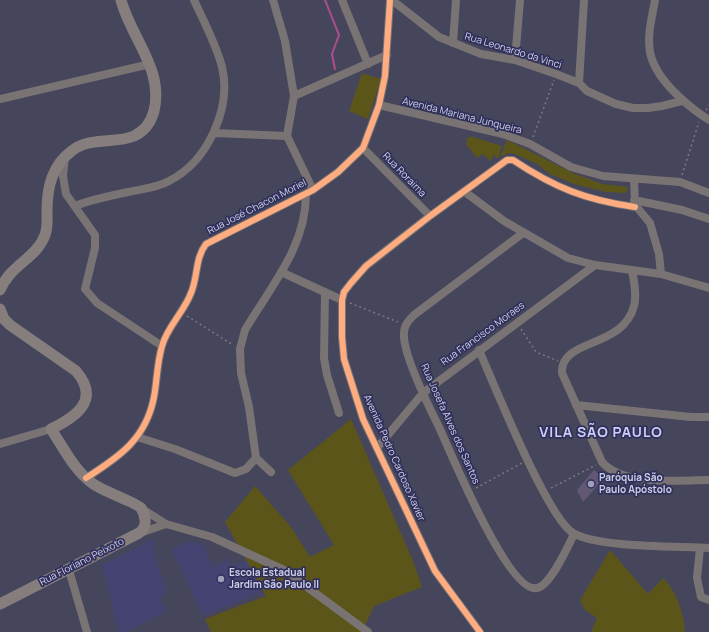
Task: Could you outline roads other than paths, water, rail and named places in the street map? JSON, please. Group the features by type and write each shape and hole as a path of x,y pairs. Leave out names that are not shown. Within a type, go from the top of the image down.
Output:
{"street":[{"path":"0,290 4,280 10,272 35,250 45,235 47,227 48,187 53,173 65,157 74,149 85,144 127,138 136,135 146,128 152,117 156,100 156,84 150,64 121,0"},
{"path":"75,206 99,198 169,182 183,172 198,157 214,133 222,106 225,86 222,68 216,48 194,0"},
{"path":"271,472 256,458 249,407 241,373 240,349 245,330 281,272 301,233 309,192 287,136 294,96 285,41 273,0"},
{"path":"342,0 368,64"},
{"path":"379,105 385,76 391,0"},
{"name":"Rua Leonardo da Vinci","path":"391,0 429,30 453,43 481,54 515,60 556,74 579,83 587,91 616,104 633,108 662,106 682,101"},
{"path":"453,43 456,0"},
{"path":"515,60 520,0"},
{"path":"579,83 584,0"},
{"path":"655,0 650,28 650,52 659,73 682,101 705,118"},
{"path":"294,96 387,55"},
{"path":"0,99 150,64"},
{"name":"Avenida Mariana Junqueira","path":"379,105 497,133 530,144 571,167 603,176 634,179 656,178 680,182 709,193"},
{"name":"Rua José Chacon Moriel","path":"86,478 119,457 145,426 151,410 162,346 191,294 200,254 206,244 309,192 338,172 363,148 379,105"},
{"path":"214,133 287,136"},
{"name":"Rua Roraima","path":"363,148 430,216"},
{"path":"65,157 64,188 95,235 95,248 85,286 86,292 97,303 162,346"},
{"name":"Avenida Pedro Cardoso Xavier","path":"480,632 435,570 363,419 344,359 342,337 342,300 344,292 366,266 430,216 465,192 505,161 513,160 545,180 586,198 603,203 635,203"},
{"path":"634,179 635,203 650,223 659,254 661,274"},
{"path":"465,192 523,233 568,258 595,265 661,274 709,288"},
{"path":"635,203 682,210 709,219"},
{"name":"Rua Josefa Alves dos Santos","path":"523,233 422,308 406,325 404,340 423,393 469,492 501,556 516,577 523,584 531,588 538,588 544,585 557,566 574,534"},
{"name":"Rua Francisco Moraes","path":"377,448 423,393 516,322 595,265"},
{"path":"632,270 635,284 634,306 629,318 621,328 612,335 579,348 567,357 563,363 562,373 602,462 612,472 629,478 659,480 709,480"},
{"path":"281,272 342,300"},
{"path":"325,292 324,358 327,375 339,413"},
{"path":"0,309 4,319 10,325 76,371 84,382 86,397 81,410 73,417 51,429 0,444"},
{"path":"479,350 528,460 556,513 567,528 574,534 603,541 647,546 709,548"},
{"path":"576,405 691,417 709,417"},
{"path":"51,429 86,478 102,490 138,505 166,524 212,537 284,570 368,632"},
{"path":"137,437 175,449 235,473 246,469 256,458"},
{"path":"140,533 146,522 141,508"},
{"path":"140,533 166,524"},
{"name":"Rua Floriano Peixoto","path":"0,604 140,533"},
{"path":"700,548 697,578 701,597 707,600"},
{"path":"68,570 87,632"}],"waterway":[{"path":"325,0 339,35 332,54 335,69"}],"place":[{"name":"Paróquia São Paulo Apóstolo","path":"591,484"},
{"name":"Escola Estadual Jardim São Paulo II","path":"221,579"}],"district":[{"name":"VILA SÃO PAULO","path":"601,433"}]}
